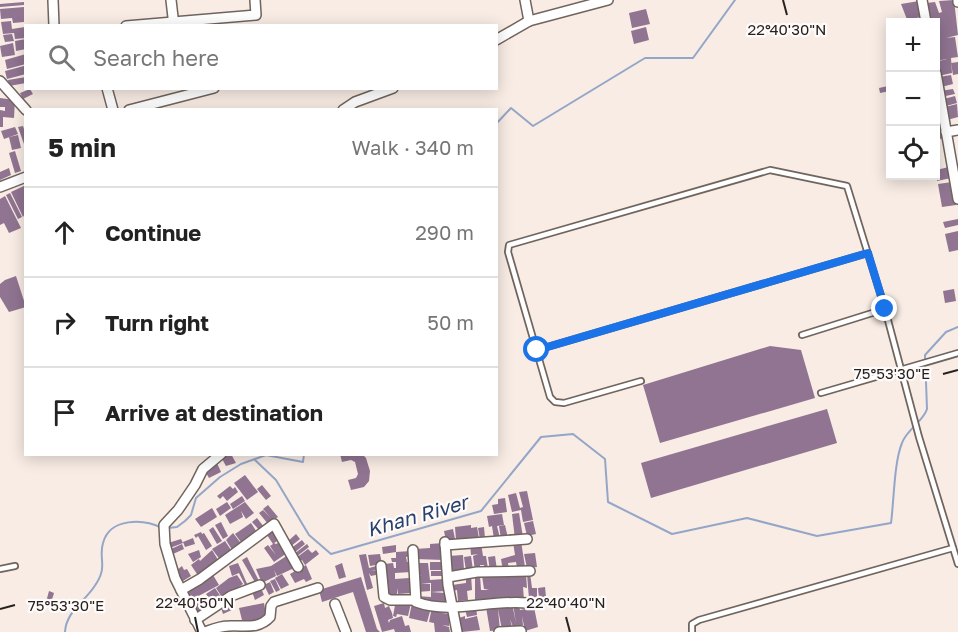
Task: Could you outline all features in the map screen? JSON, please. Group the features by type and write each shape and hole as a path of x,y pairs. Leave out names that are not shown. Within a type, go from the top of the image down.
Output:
{"street":[{"path":"53,0 54,24"},
{"path":"171,0 174,24 256,15 255,0"},
{"path":"525,0 529,21"},
{"path":"498,39 529,21 609,0"},
{"path":"922,0 925,18"},
{"path":"0,81 24,108"},
{"path":"108,90 112,108"},
{"path":"137,108 206,90"},
{"path":"347,108 355,102 388,90"},
{"path":"940,97 958,199"},
{"path":"946,132 958,130"},
{"path":"0,187 24,178"},
{"path":"219,456 203,470 165,527 165,544 175,578 195,620 204,632 227,626 257,626 270,617 271,606 274,602 318,588"},
{"path":"181,590 200,579 274,524 298,567"},
{"path":"457,632 445,543 526,539"},
{"path":"413,550 414,600"},
{"path":"381,566 384,597 390,600 414,600 420,604 453,607 501,602 527,603"},
{"path":"448,578 477,572 530,571"},
{"path":"195,620 231,596 260,585"},
{"path":"334,604 346,632"},
{"path":"499,632 521,631"}],"lane":[{"path":"641,381 573,402 555,402 550,397 508,252 509,245 770,170 847,186 885,309 919,437 958,564"},
{"path":"537,350 868,253"},
{"path":"802,335 885,309"},
{"path":"821,393 958,353"},
{"path":"692,632 692,624 699,620 953,548"},
{"path":"0,568 15,566"}],"building":[{"path":"954,0 958,35 946,38 955,37 958,57 951,58 952,73 940,76 940,61 947,59 940,60 940,18 929,18 927,3 935,2 939,13 942,12 939,1"},
{"path":"919,1 921,17 906,18 901,4"},
{"path":"24,2 24,5 0,7 0,4"},
{"path":"24,7 24,22 13,23 12,18 1,19 0,9"},
{"path":"646,9 650,24 632,28 629,13"},
{"path":"11,21 12,29 24,27 24,38 15,39 14,33 3,34 1,22"},
{"path":"646,27 649,40 634,44 631,31"},
{"path":"12,34 14,41 5,42 3,35"},
{"path":"24,39 24,49 16,51 15,41"},
{"path":"13,43 15,55 2,57 0,46"},
{"path":"24,55 24,65 7,69 5,60"},
{"path":"958,62 958,74 953,75 951,63"},
{"path":"24,66 24,75 7,79 5,71"},
{"path":"951,75 953,84 941,87 940,77"},
{"path":"24,77 24,83 9,86 8,80"},
{"path":"886,86 886,92 880,93 879,88"},
{"path":"953,89 955,94 941,97 940,91"},
{"path":"31,90 33,94 23,99 20,93"},
{"path":"955,96 957,103 946,106 944,99"},
{"path":"0,98 15,100 14,118 3,117 3,127 0,127 0,110 5,111 5,107 0,107"},
{"path":"957,104 958,117 947,120 945,107"},
{"path":"23,126 24,144 18,127"},
{"path":"15,127 18,134 4,139 1,131"},
{"path":"942,128 944,138 940,139 940,129"},
{"path":"18,135 21,148 12,150 9,137"},
{"path":"15,151 21,171 15,173 9,153"},
{"path":"949,167 951,178 937,181 940,180 940,169"},
{"path":"9,168 11,175 0,180 0,172"},
{"path":"952,182 956,205 942,207 938,184"},
{"path":"24,186 23,217 11,192"},
{"path":"10,193 22,217 18,219 6,195"},
{"path":"5,196 21,228 9,233 4,223 0,225 0,199"},
{"path":"958,219 958,225 945,228 943,222"},
{"path":"958,231 958,250 949,252 945,234"},
{"path":"16,276 24,308 9,312 0,297 0,284"},
{"path":"954,289 956,301 945,303 943,291"},
{"path":"770,346 801,350 815,398 660,443 643,385"},
{"path":"827,409 837,443 651,498 641,463"},
{"path":"232,456 236,463 226,466 221,457"},
{"path":"340,456 364,456 366,458 370,471 369,481 364,487 351,490 348,480 356,478 358,474 355,462 351,460 342,462"},
{"path":"217,463 221,472 209,478 204,469"},
{"path":"245,475 258,492 247,500 234,483"},
{"path":"262,485 271,496 266,500 257,489"},
{"path":"230,486 233,489 235,487 238,492 227,501 223,496 220,499 217,496"},
{"path":"527,491 533,520 523,522 521,510 512,512 508,495 516,493 520,508 523,507 519,492"},
{"path":"242,496 245,501 233,509 230,504"},
{"path":"505,498 507,512 494,514 492,505 498,504 498,499"},
{"path":"227,502 231,508 220,516 216,509"},
{"path":"245,502 254,513 246,519 241,511 243,517 230,524 225,515"},
{"path":"268,505 278,517 268,524 259,513 263,510 270,517 263,509"},
{"path":"212,508 217,517 201,527 195,519"},
{"path":"519,513 523,537 515,539 512,514"},
{"path":"502,514 504,525 497,526 500,538 494,539 492,526 489,527 487,516"},
{"path":"257,518 264,527 260,531 252,522"},
{"path":"533,521 536,534 527,536 524,523"},
{"path":"221,522 228,536 223,539 215,525"},
{"path":"251,523 258,534 243,545 235,534"},
{"path":"471,525 471,528 477,527 479,538 456,540 455,527"},
{"path":"505,525 508,538 501,539 499,526"},
{"path":"213,527 222,541 217,544 209,530"},
{"path":"484,527 485,538 480,539 478,528"},
{"path":"272,528 279,540 274,543 280,542 287,553 274,562 264,548 268,545 276,555 270,546 273,544 265,532"},
{"path":"453,529 455,539 446,541 444,531"},
{"path":"201,532 212,546 206,550 198,536 196,538 194,535"},
{"path":"233,533 243,546 234,553 226,540"},
{"path":"296,534 300,539 290,547 287,542"},
{"path":"193,538 195,544 185,547 183,542"},
{"path":"181,539 183,543 170,548 168,543"},
{"path":"302,540 305,544 294,553 290,549"},
{"path":"225,541 233,553 221,561 212,549"},
{"path":"521,541 525,567 517,568 516,562 508,563 509,570 503,571 501,559 515,555 513,542"},
{"path":"443,543 444,560 416,559 415,549 430,548 430,544"},
{"path":"470,543 481,543 488,569 485,570 484,565 480,565 480,570 475,571 473,556 478,554 471,555"},
{"path":"182,544 184,549 173,554 171,549"},
{"path":"307,544 309,547 296,557 294,554"},
{"path":"396,545 396,552 383,554 382,547"},
{"path":"308,549 312,553 316,550 319,554 305,565 302,560 299,562 296,558"},
{"path":"199,550 201,557 193,562 188,554"},
{"path":"212,550 220,563 210,566 199,577 191,565 199,559 200,561"},
{"path":"411,551 411,556 406,557 407,562 411,562 411,572 395,573 395,579 409,578 412,593 398,594 397,588 397,595 387,595 384,564 393,563 396,568 396,562 392,562 391,558 396,558 396,552"},
{"path":"535,553 537,567 527,568 524,554"},
{"path":"366,554 369,568 380,565 381,569 371,571 380,570 380,574 371,576 369,573 373,588 367,590 359,555"},
{"path":"380,554 382,564 370,566 368,555"},
{"path":"288,555 296,566 277,576 274,570 276,576 262,583 256,569 271,566"},
{"path":"463,555 464,570 450,571 448,556"},
{"path":"471,556 473,570 466,571 464,557"},
{"path":"495,556 497,570 490,571 488,557"},
{"path":"247,557 260,583 256,584 242,560"},
{"path":"430,562 444,562 444,570 430,570"},
{"path":"238,563 248,586 246,587 239,573 232,576 229,566"},
{"path":"342,563 346,577 339,579 335,566"},
{"path":"414,563 428,563 430,580 444,579 446,591 431,592 431,583 421,583 430,584 430,591 417,592 416,576 422,575 415,575"},
{"path":"306,565 312,579 306,582 304,579 295,583 290,574"},
{"path":"182,566 191,576 183,581 177,575 179,574 177,570"},
{"path":"431,571 444,571 444,576 431,576"},
{"path":"530,573 532,588 537,588 537,599 529,599 527,574"},
{"path":"282,574 289,585 281,589 275,578"},
{"path":"526,574 527,588 523,587 524,600 475,600 475,575 480,575 481,590 485,590 489,589 484,589 482,576"},
{"path":"213,575 219,585 193,599 191,595 188,597 184,589"},
{"path":"237,575 243,584 223,599 216,588"},
{"path":"471,575 472,590 467,591 468,600 458,601 457,590 453,591 452,585 466,583 466,576"},
{"path":"361,577 377,629 380,632 366,632 353,592 322,602 319,590"},
{"path":"275,579 280,590 276,592 270,581"},
{"path":"270,582 274,592 269,595 264,585"},
{"path":"260,586 264,595 255,600 251,589"},
{"path":"545,587 546,597 539,598 538,588"},
{"path":"215,588 223,600 214,606 206,594"},
{"path":"49,591 54,593 51,603 46,602"},
{"path":"431,592 445,593 445,603 417,601 417,596 431,597"},
{"path":"231,599 234,609 223,614 220,605"},
{"path":"396,600 411,603 408,616 397,614 396,617 393,616"},
{"path":"193,602 195,604 199,602 205,611 197,616 189,605"},
{"path":"264,603 267,619 243,624 239,608"},
{"path":"384,603 385,608 389,606 392,613 393,618 388,620 389,623 390,620 402,616 405,626 409,625 411,632 395,632 394,629 382,632 374,606"},
{"path":"412,603 431,608 427,622 409,618"},
{"path":"512,603 516,623 513,604 518,603 520,610 534,607 538,627 525,631 522,616 523,625 513,627 510,619 512,627 502,630 498,609 500,630 490,631 486,607"},
{"path":"432,607 442,613 450,614 449,626 442,625 449,627 450,632 435,632 434,623 429,622"},
{"path":"476,607 477,615 467,617 465,609"},
{"path":"465,616 465,619 477,616 480,630 462,632 459,618"}],"waterway":[{"path":"498,122 511,108 533,126 645,58 693,58 735,0"},
{"name":"Khan River","path":"255,460 276,480 309,535 331,554 481,511 541,437 573,434 605,459 608,502 672,534 747,518 817,536 891,523 899,451 904,438 927,409 925,355 946,332 958,327"},
{"path":"168,528 177,527 185,521 191,515 196,498 220,477 241,464 263,456"},
{"path":"271,456 303,462 304,456"},
{"path":"65,632 72,613 90,592 101,574 103,543 113,528 128,522 146,523 162,528"}],"route":[{"path":"537,350 868,253 885,309"}]}
